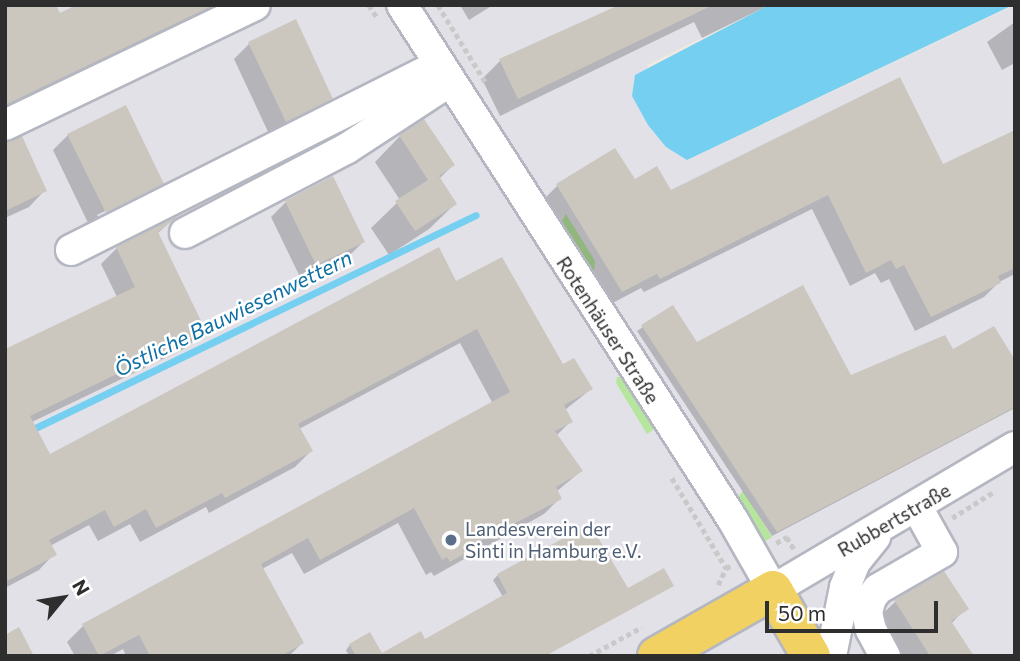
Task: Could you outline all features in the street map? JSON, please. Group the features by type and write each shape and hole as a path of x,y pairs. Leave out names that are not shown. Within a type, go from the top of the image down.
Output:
{"main road":[{"path":"657,656 772,590"},
{"name":"Rotenhäuser Straße","path":"772,590 811,656"}],"street":[{"path":"5,125 255,5"},
{"name":"Rotenhäuser Straße","path":"402,5 733,520 772,590"},
{"path":"184,233 346,149 444,73"},
{"path":"71,250 444,73"},
{"name":"Rubbertstraße","path":"772,590 885,526 1015,447"},
{"path":"885,656 870,630 867,612 871,598 878,589 942,552 917,507"},
{"path":"831,656 843,596 855,562 885,526"}],"path":[{"path":"778,542 787,537 794,549"},
{"path":"711,589 726,568"}],"shaded area":[{"path":"5,5 769,5 647,65 688,160 1015,5 1015,656 5,656"}],"green space":[{"path":"566,214 595,261 594,271 586,270 559,226"},
{"path":"617,377 626,377 657,427 647,434 616,383"},
{"path":"743,491 772,537 764,542 734,501"}],"water":[{"path":"769,5 1013,5 687,160 666,147 648,125 632,96 635,75"}],"building":[{"path":"5,5 56,5 60,13 76,5 214,5 5,105"},
{"path":"619,5 713,5 518,99 499,59"},
{"path":"296,19 333,99 286,122 248,42"},
{"path":"900,77 943,164 1015,130 1015,268 998,276 1001,283 931,317 904,265 896,269 891,260 866,273 828,195 660,279 657,274 622,292 556,184 615,148 635,179 657,166 671,190"},
{"path":"126,105 164,184 106,213 67,134"},
{"path":"424,119 455,165 439,176 457,204 415,231 395,201 428,180 399,135"},
{"path":"22,136 47,191 5,211 5,142"},
{"path":"333,176 365,242 316,265 285,201"},
{"path":"179,215 158,232 206,331 30,416 50,454 439,247 456,281 502,257 563,364 574,358 593,389 564,405 573,422 555,431 583,471 556,487 562,499 463,550 466,553 450,562 447,557 442,560 414,508 320,560 308,538 261,564 304,643 281,656 150,656 139,635 99,656 82,624 510,392 477,329 298,424 313,451 225,498 222,493 156,528 146,509 114,527 105,510 49,540 57,555 5,582 5,349 135,287 116,247"},
{"path":"803,285 851,375 945,335 953,349 994,326 1015,360 1015,407 777,532 641,325 673,305 697,342"},
{"path":"590,524 628,588 664,568 674,586 545,656 356,656 349,644 370,632 382,653 421,631 425,639 507,593 497,574"},
{"path":"944,571 969,609 951,621 974,656 930,656 894,600"},
{"path":"19,627 34,656 5,656 5,635"}],"waterway":[{"name":"Östliche Bauwiesenwettern","path":"29,431 476,215"}],"place":[{"name":"Landesverein der Sinti in Hamburg e.V.","path":"451,540"}]}
